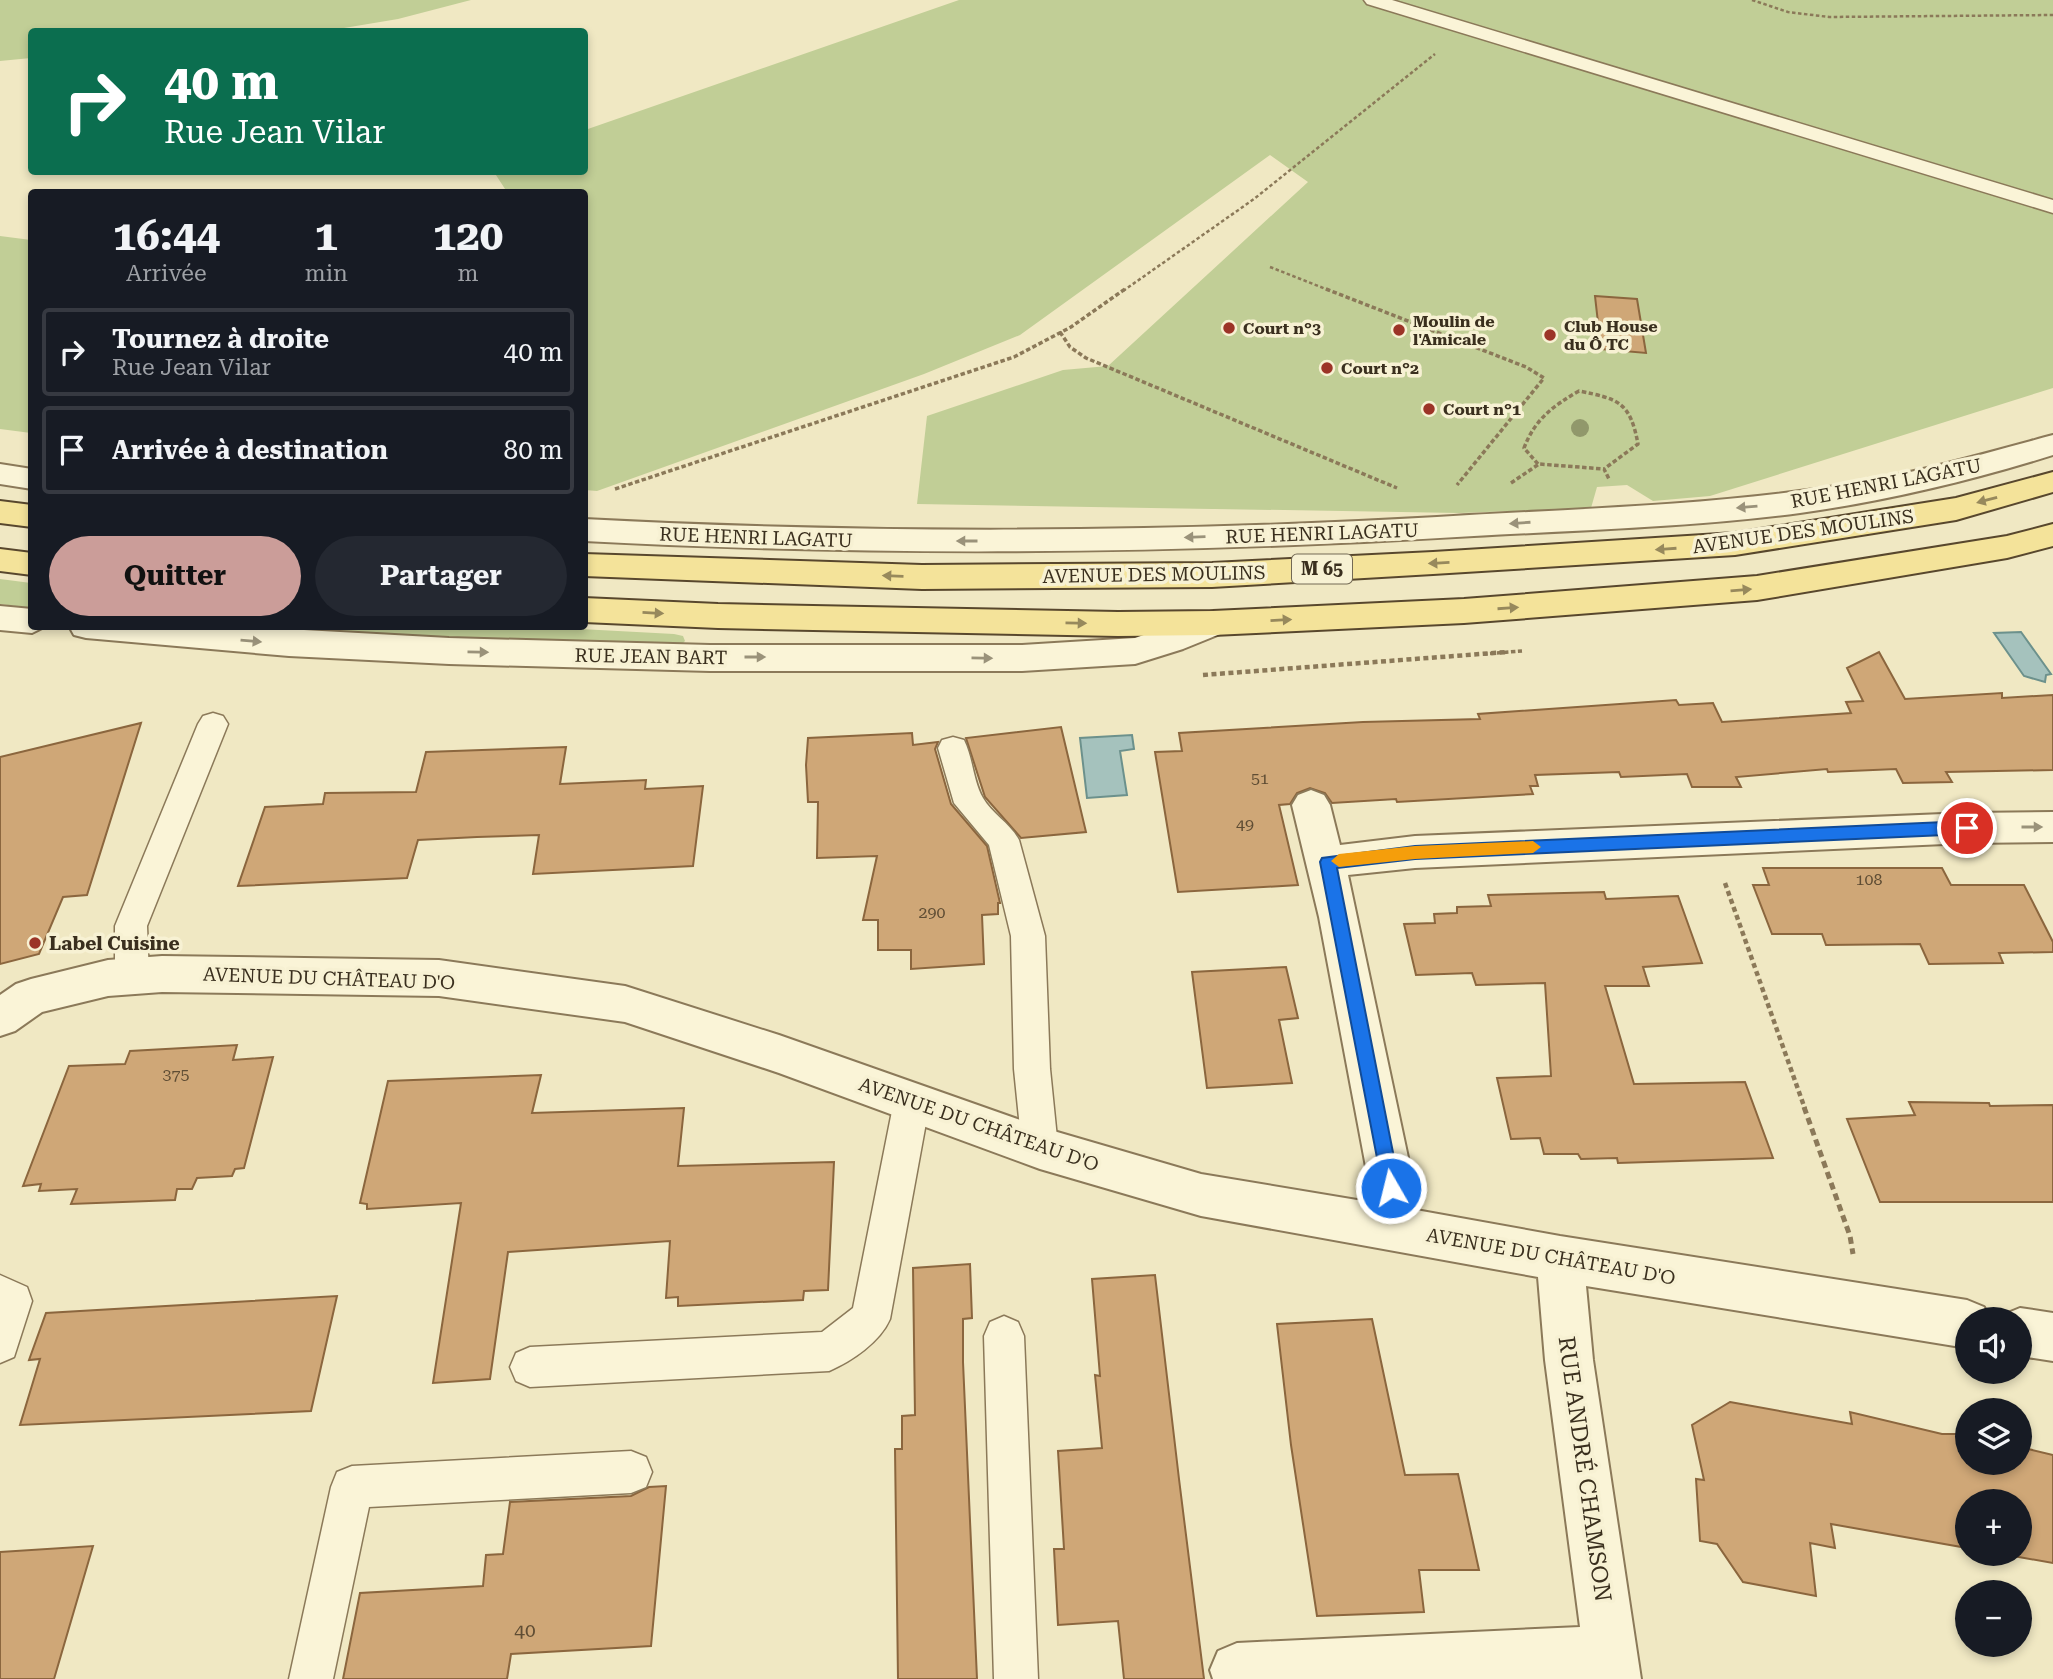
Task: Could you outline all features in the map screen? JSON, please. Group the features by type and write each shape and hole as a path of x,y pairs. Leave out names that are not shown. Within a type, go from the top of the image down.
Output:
{"main road":[{"name":"AVENUE DES MOULINS","path":"588,565 922,577 1212,575 1433,563 1735,544 1956,509 2053,482"},
{"path":"0,512 28,516"},
{"path":"588,610 902,620 1213,623 1464,611 1757,588 2007,547 2053,535"},
{"path":"0,560 28,564"}],"street":[{"name":"RUE HENRI LAGATU","path":"588,530 826,540 1025,542 1369,533 1802,502 1946,474 2053,444"},
{"path":"0,474 28,478"},
{"path":"0,618 28,621"},
{"name":"RUE JEAN BART","path":"131,630 289,644 449,651 710,658 1022,658 1135,651 1213,623"},
{"path":"1311,805 1328,862 1388,1167 1395,1229"},
{"path":"1328,862 1415,852 1967,828 2053,827"},
{"name":"AVENUE DU CHÂTEAU D'O","path":"0,1018 31,997 108,978 162,974 439,978 625,1004 779,1054 1040,1148 1201,1195 1560,1259 1955,1322"},
{"name":"RUE ANDRÉ CHAMSON","path":"1560,1259 1569,1360 1612,1666"},
{"path":"2032,1334 2053,1337"},
{"path":"1237,1670 1612,1666"}],"lane":[{"path":"1373,0 2053,207"},
{"path":"132,976 131,926 214,724"},
{"path":"953,748 969,803 1003,840 1028,936 1032,1069 1040,1148"},
{"path":"530,1367 829,1351 870,1319 912,1101"},
{"path":"0,1294 13,1301 0,1343"},
{"path":"1004,1336 1016,1679"},
{"path":"311,1679 352,1487 631,1472"}],"path":[{"path":"1752,0 1788,12 1829,18 2053,15"},
{"path":"608,491 1014,357 1060,332 1254,199 1369,110 1464,26"},
{"path":"1270,267 1526,367 1544,378 1450,493"},
{"path":"1060,332 1070,347 1086,358 1400,489"},
{"path":"1539,464 1524,448 1531,427 1550,408 1579,391 1615,399 1633,414 1638,444 1604,469"},
{"path":"1710,839 1850,1236 1862,1307"}],"green space":[{"path":"0,0 471,0 398,19 344,28 28,28 28,58 0,61"},
{"path":"959,0 2053,0 2053,388 1710,496 1653,501 1627,485 1597,487 1591,508 1459,513 917,504 927,416 1063,370 1108,366 1308,182 1270,155 1020,335 924,374 597,491 588,490 588,189 505,189 496,175 588,175 588,129"},
{"path":"0,236 28,240 28,433 0,429"},
{"path":"0,579 28,583 28,608 0,604"},
{"path":"588,629 674,634 683,636 685,641 681,645 448,641 278,630"}],"water":[{"path":"2021,632 2051,674 2046,675 2045,682 2024,676 1994,633"},
{"path":"1132,735 1134,749 1120,751 1127,795 1087,798 1080,738"}],"building":[{"path":"1595,296 1637,299 1646,353 1601,349"},
{"path":"1879,652 1905,699 2002,693 2002,698 2053,695 2053,770 1946,772 1952,782 1903,783 1896,769 1828,772 1827,769 1736,777 1741,787 1692,787 1687,774 1621,777 1619,772 1535,775 1538,786 1530,786 1533,794 1397,802 1396,799 1332,803 1325,793 1310,788 1297,793 1290,804 1279,805 1298,885 1178,892 1155,752 1182,751 1179,733 1363,722 1480,719 1478,714 1676,700 1679,705 1713,703 1722,722 1851,713 1846,702 1863,701 1847,668"},
{"path":"141,723 87,895 63,897 39,954 0,964 0,757"},
{"path":"1061,727 1086,832 1021,838 985,797 966,738"},
{"path":"912,733 913,745 938,742 935,749 951,804 987,846 1000,903 998,914 982,915 984,964 911,969 911,950 878,950 878,920 863,920 877,856 817,858 818,802 808,802 808,738"},
{"path":"566,747 560,784 646,780 645,789 703,786 693,866 533,874 539,835 477,837 418,840 407,878 238,886 265,807 323,804 325,793 416,792 426,752"},
{"path":"1763,868 1942,868 1951,885 2024,885 2053,942 2053,952 1999,953 2003,963 1929,964 1920,944 1826,945 1822,934 1772,934 1753,885 1769,885"},
{"path":"1604,892 1606,899 1678,896 1702,963 1643,967 1649,986 1605,986 1634,1084 1745,1082 1773,1158 1618,1163 1617,1158 1581,1159 1578,1154 1544,1154 1540,1138 1511,1139 1497,1078 1551,1076 1545,983 1476,985 1472,973 1416,975 1404,924 1435,923 1434,914 1457,913 1457,907 1491,906 1488,895"},
{"path":"1286,967 1298,1018 1279,1020 1292,1083 1207,1088 1192,972"},
{"path":"237,1045 233,1060 273,1057 244,1168 235,1169 232,1176 197,1178 192,1189 177,1189 175,1200 71,1204 77,1189 39,1191 41,1184 23,1186 69,1066 125,1064 130,1051"},
{"path":"541,1075 532,1113 684,1108 678,1166 834,1162 828,1290 804,1291 803,1300 678,1306 678,1297 666,1298 670,1241 508,1252 490,1379 433,1383 461,1203 367,1209 367,1204 360,1203 388,1081"},
{"path":"1909,1102 1989,1103 1990,1106 2053,1105 2053,1202 1880,1202 1847,1119 1915,1115"},
{"path":"970,1264 972,1318 963,1319 963,1362 977,1679 898,1679 895,1449 902,1449 902,1416 915,1415 913,1268"},
{"path":"1155,1275 1204,1679 1124,1679 1118,1621 1058,1625 1054,1549 1064,1549 1058,1451 1102,1448 1095,1375 1100,1376 1092,1279"},
{"path":"337,1296 311,1411 20,1425 40,1359 29,1360 46,1313"},
{"path":"1372,1319 1405,1475 1458,1474 1479,1570 1419,1570 1424,1612 1317,1616 1291,1445 1277,1324"},
{"path":"1730,1402 1852,1424 1850,1412 1942,1434 1955,1434 1955,1475 2032,1475 2032,1450 2053,1455 2053,1563 2032,1559 2032,1489 1955,1489 1955,1546 1831,1524 1835,1548 1810,1543 1816,1596 1743,1582 1717,1544 1700,1541 1696,1479 1704,1480 1692,1425"},
{"path":"666,1486 651,1646 511,1654 507,1679 343,1679 360,1593 483,1586 486,1555 503,1554 510,1502 631,1496 649,1487"},
{"path":"93,1546 54,1679 0,1679 0,1552"}],"slow traffic":[{"path":"1339,861 1415,852 1533,847"}],"place":[{"name":"Court n°3","path":"1229,328"},
{"name":"Moulin de l'Amicale","path":"1399,330"},
{"name":"Club House du Ô TC","path":"1550,335"},
{"name":"Court n°2","path":"1327,368"},
{"name":"Court n°1","path":"1429,409"},
{"name":"Label Cuisine","path":"35,943"}],"route":[{"path":"1391,1188 1328,862 1415,852 1967,828"}]}
